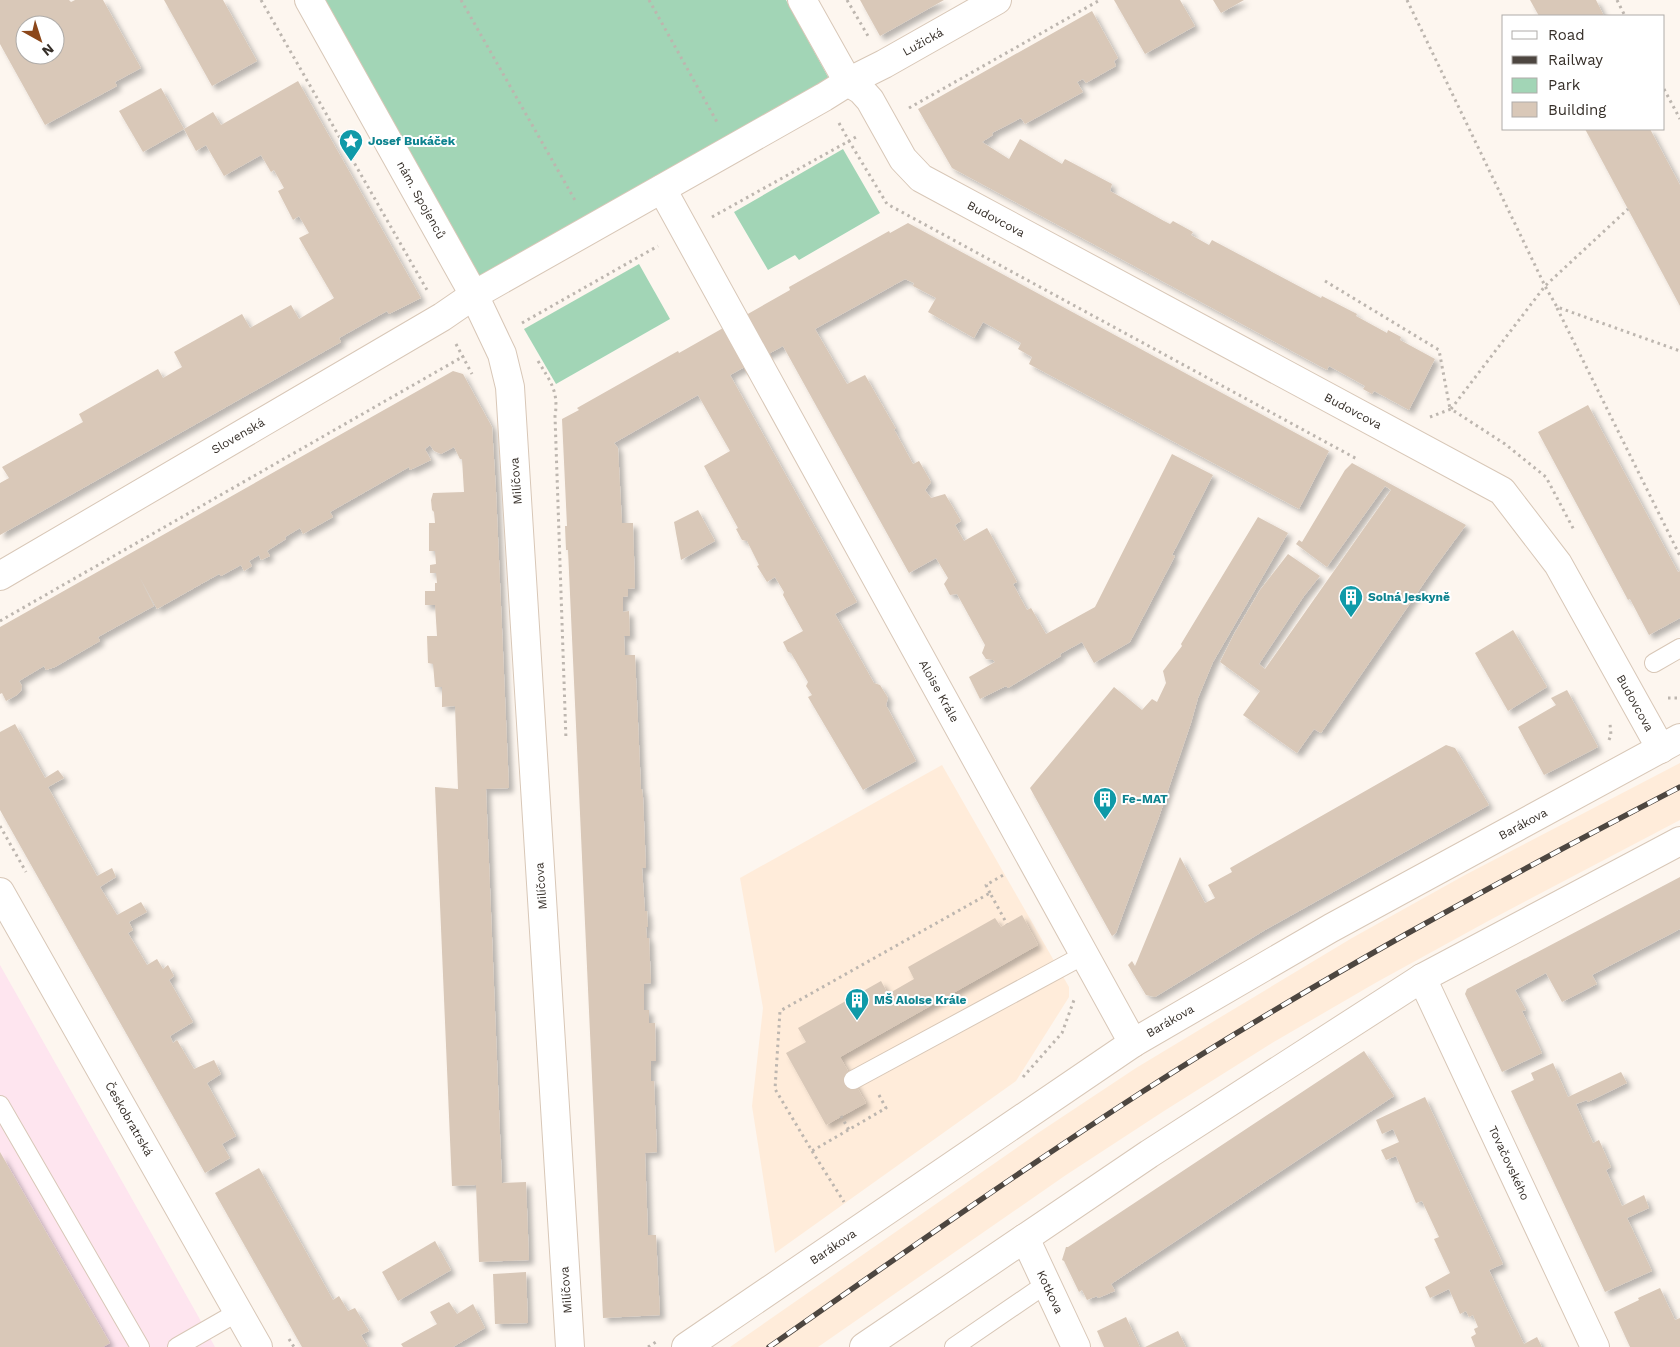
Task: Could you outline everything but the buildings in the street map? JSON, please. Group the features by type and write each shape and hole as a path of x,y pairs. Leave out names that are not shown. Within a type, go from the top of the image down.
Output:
{"street":[{"name":"nám. Spojenců","path":"309,0 474,295 502,354 510,387 512,424"},
{"path":"802,0 848,82 861,90 870,100 882,123"},
{"name":"Lužická","path":"848,82 884,64 997,0"},
{"path":"474,295 731,148 824,98 848,82"},
{"name":"Budovcova","path":"882,123 903,159 921,178 1502,491 1558,564 1636,705 1671,744"},
{"name":"Aloise Krále","path":"662,189 745,339 1074,961 1133,1043"},
{"name":"Slovenská","path":"0,576 442,317 474,295"},
{"name":"Milíčova","path":"512,424 570,1347"},
{"name":"Barákova","path":"686,1347 1133,1043 1331,928 1671,744"},
{"path":"864,1347 1149,1154 1422,978 1680,841"},
{"name":"Českobratrská","path":"0,892 258,1347"},
{"name":"Tovačovského","path":"1422,978 1595,1347"},
{"name":"Kotkova","path":"1025,1238 1076,1347"}],"lane":[{"path":"1654,663 1680,648"},
{"path":"860,1076 1074,961"},
{"path":"0,1105 140,1347"},
{"path":"954,1347 1046,1284"},
{"path":"177,1347 238,1312"}],"path":[{"path":"261,0 442,317 476,382"},
{"path":"461,0 591,229"},
{"path":"649,0 731,148"},
{"path":"707,220 1100,0"},
{"path":"1406,0 1545,286 1680,556"},
{"path":"1616,0 1624,15"},
{"path":"1665,91 1680,119"},
{"path":"849,141 887,204 1357,459"},
{"path":"1324,281 1439,350 1450,410 1545,286 1628,209"},
{"path":"0,621 660,244 663,250"},
{"path":"1557,307 1680,351"},
{"path":"535,356 553,387 557,402 555,416 566,743"},
{"path":"847,1208 775,1089 780,1011 990,893 1007,924"},
{"path":"1021,1080 1062,1033 1076,995 1073,982 1074,961"},
{"path":"812,1151 886,1108 860,1076"},
{"path":"841,1116 849,1130"}],"shaded area":[{"path":"1680,763 1680,820 1490,920 1377,982 1272,1043 1066,1175 818,1347 730,1347 1038,1133 1136,1068 1352,938 1465,875"},
{"path":"942,765 1069,987 1069,997 1016,1081 775,1253 752,1106 763,1008 740,878"},
{"path":"0,965 198,1316 215,1347 0,1347"}],"green space":[{"path":"322,0 786,0 833,86 480,283"},
{"path":"843,149 880,213 799,260 795,255 768,270 734,212"},
{"path":"639,264 670,319 556,384 524,329"}],"railway":[{"path":"769,1347 1047,1154 1207,1051 1340,972 1475,896 1680,787"}],"place":[{"name":"Josef Bukáček","path":"351,162"},
{"name":"Solná jeskyně","path":"1351,618"},
{"name":"Fe-MAT","path":"1105,820"},
{"name":"MŠ Aloise Krále","path":"857,1021"}]}
